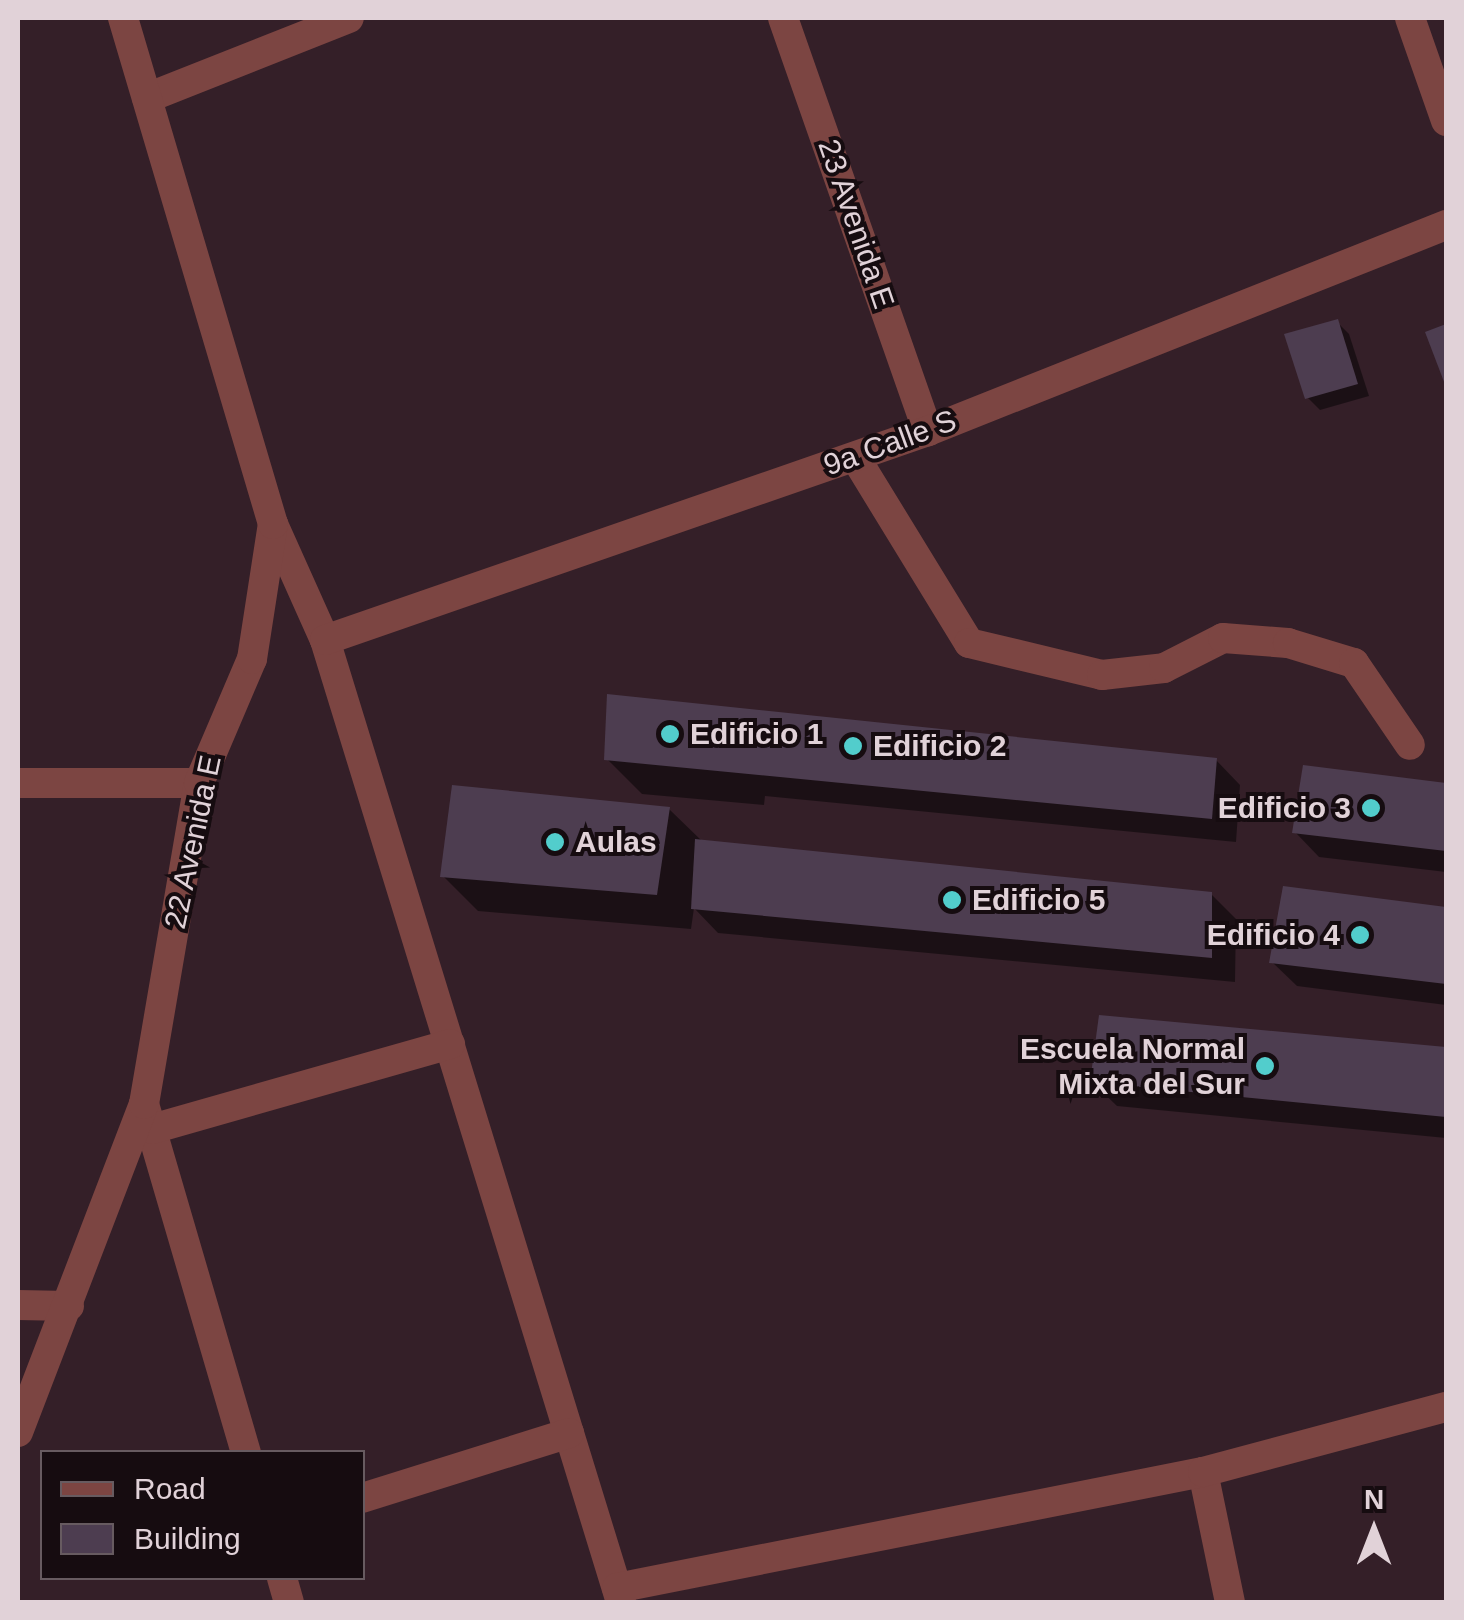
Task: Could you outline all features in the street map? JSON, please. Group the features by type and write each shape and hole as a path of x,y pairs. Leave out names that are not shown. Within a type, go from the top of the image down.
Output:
{"street":[{"name":"22 Avenida E","path":"18,1432 148,1117 199,783 252,659 272,524 123,18"},
{"path":"147,98 349,18"},
{"name":"23 Avenida E","path":"783,18 928,431"},
{"path":"1410,18 1446,122"},
{"name":"9a Calle S","path":"325,640 928,431 1446,225"},
{"path":"855,457 969,643 1102,675 1164,668 1222,638 1288,643 1354,663 1410,745"},
{"path":"272,524 325,640 619,1595 1203,1472 1446,1408"},
{"path":"18,783 199,783"},
{"path":"245,1450 148,1117 450,1044"},
{"path":"18,1305 68,1306"},
{"path":"365,1497 569,1433"},
{"path":"1203,1472 1230,1602"}],"building":[{"path":"1338,319 1358,384 1305,399 1284,334"},
{"path":"1446,324 1446,387 1425,332"},
{"name":"Edificio 2","path":"607,694 1217,758 1212,819 604,760"},
{"name":"Edificio 3","path":"1303,765 1446,783 1446,851 1292,833"},
{"name":"Aulas","path":"452,785 670,807 657,895 440,877"},
{"name":"Edificio 5","path":"695,839 1212,892 1212,958 691,909"},
{"name":"Edificio 4","path":"1283,886 1446,907 1446,984 1269,963"},
{"name":"Escuela Normal Mixta del Sur","path":"1099,1015 1446,1047 1446,1117 1090,1082"}],"place":[{"name":"Edificio 1","path":"670,734"},
{"name":"Edificio 2","path":"853,746"},
{"name":"Edificio 3","path":"1371,808"},
{"name":"Aulas","path":"555,842"},
{"name":"Edificio 5","path":"952,900"},
{"name":"Edificio 4","path":"1360,935"},
{"name":"Escuela Normal Mixta del Sur","path":"1265,1066"}]}
